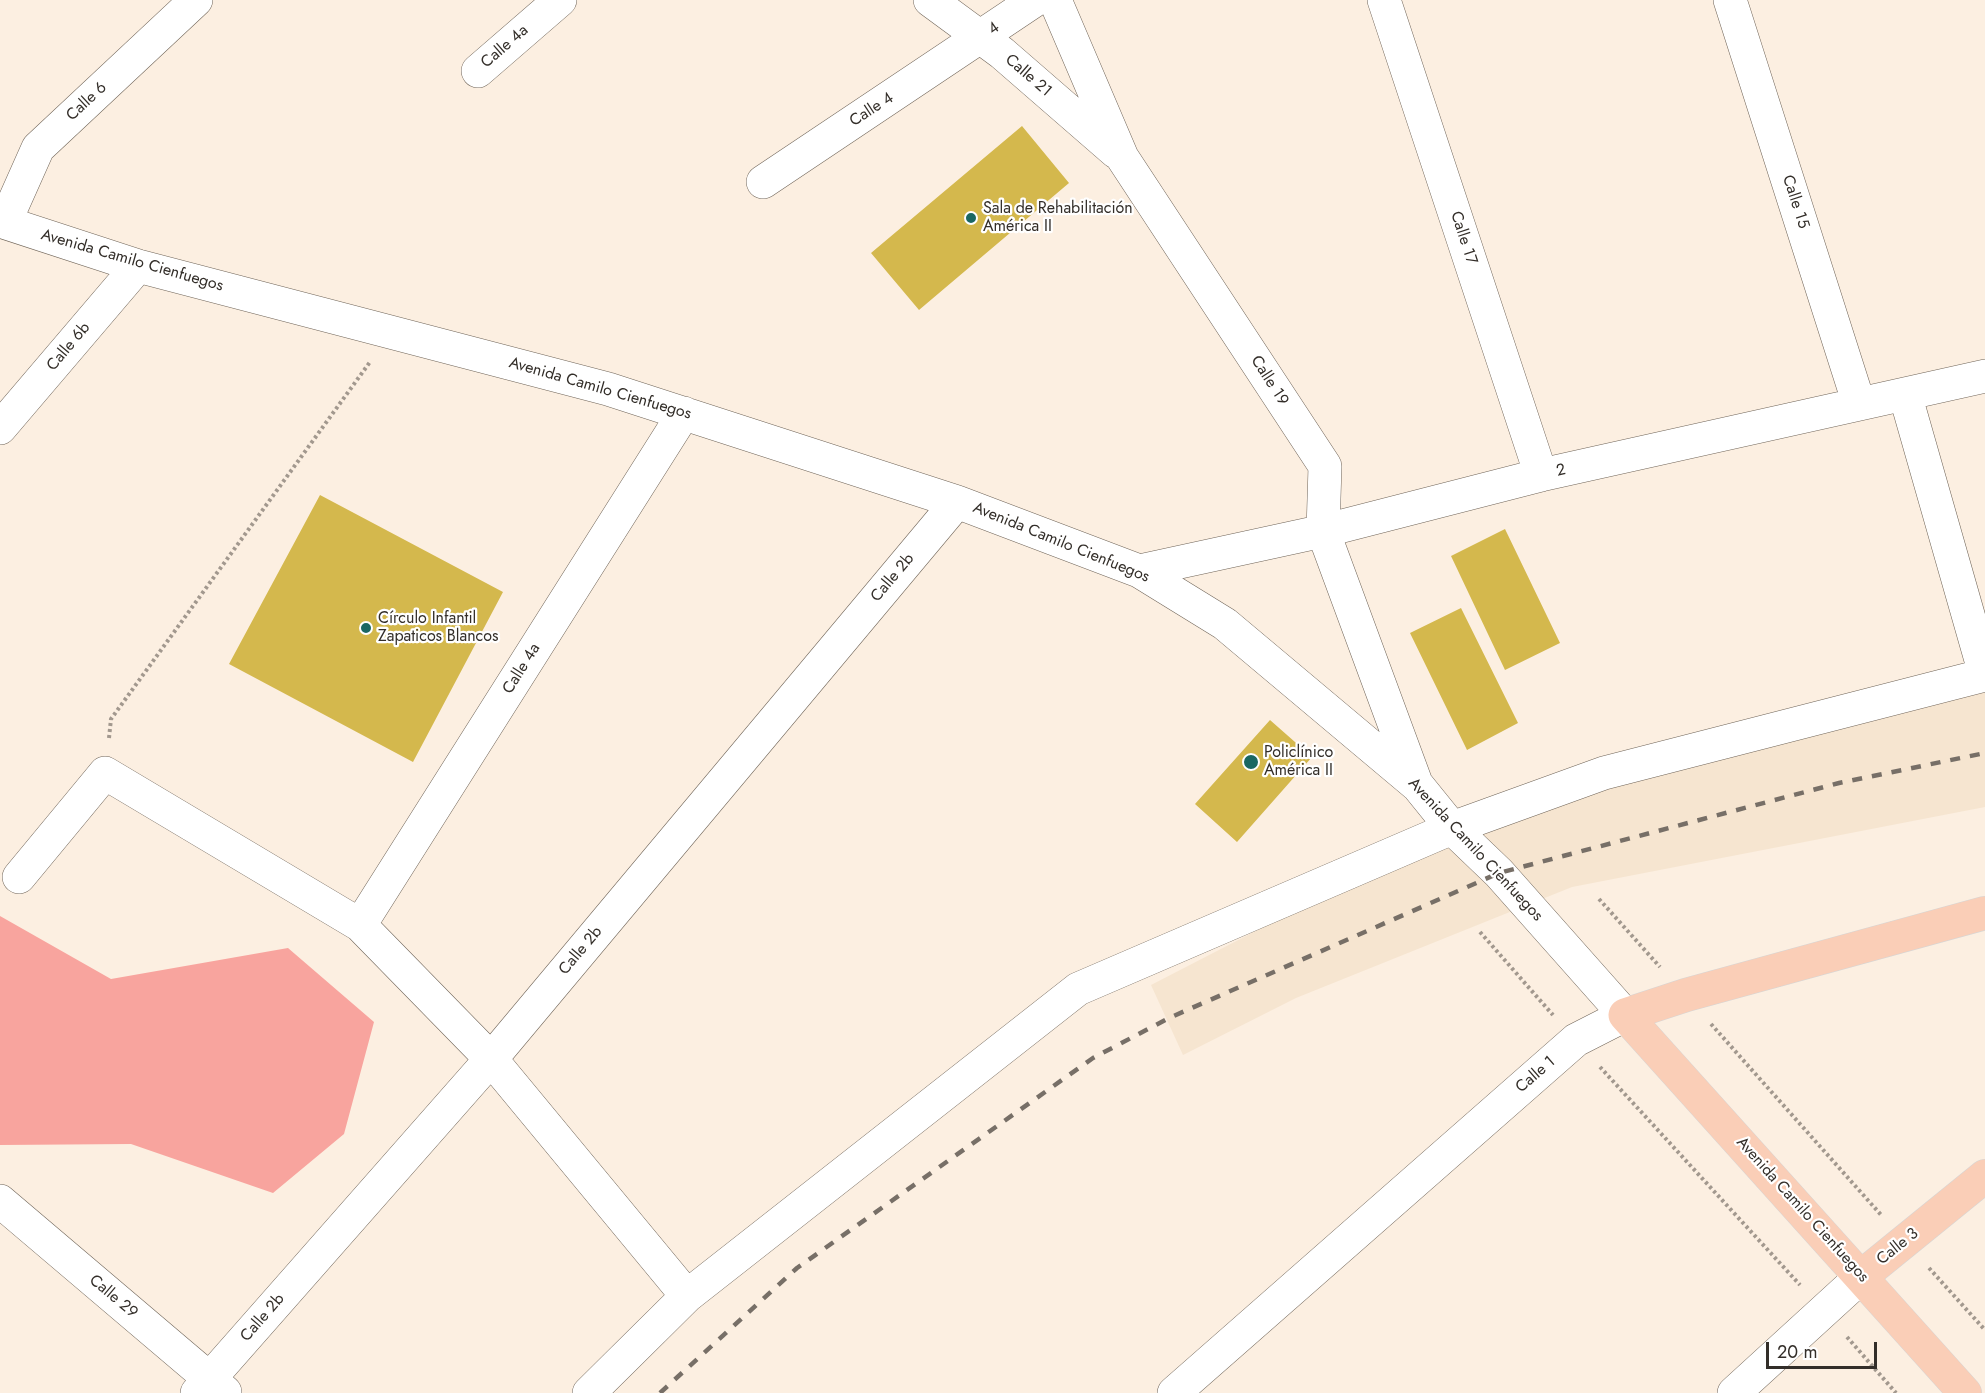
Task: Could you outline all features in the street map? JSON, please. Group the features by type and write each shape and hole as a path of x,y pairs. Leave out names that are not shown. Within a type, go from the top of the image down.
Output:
{"main road":[{"name":"Calle 1","path":"1625,1015 1686,995 1985,913"},
{"name":"Avenida Camilo Cienfuegos","path":"1625,1015 1965,1393"},
{"name":"Calle 3","path":"1862,1276 1985,1176"}],"street":[{"name":"Calle 6","path":"3,222 38,148 196,0"},
{"name":"Calle 4a","path":"478,71 560,0"},
{"name":"Calle 21","path":"930,0 982,37 1122,157"},
{"name":"4","path":"982,37 1035,0"},
{"name":"Calle 19","path":"1055,0 1122,157 1325,466 1323,531 1418,786"},
{"name":"Calle 17","path":"1384,0 1541,475"},
{"name":"Calle 15","path":"1730,0 1859,404"},
{"name":"Calle 4","path":"763,182 982,37"},
{"name":"Avenida Camilo Cienfuegos","path":"3,222 138,266 608,389 684,412 957,502 1139,570 1225,624 1418,786 1452,828 1499,873 1625,1015"},
{"name":"Calle 6b","path":"0,428 138,266"},
{"name":"2","path":"1139,570 1323,531 1541,475 1985,376"},
{"path":"589,1393 687,1296 1078,989 1452,828 1604,773 1985,674 1905,394"},
{"name":"Calle 4a","path":"360,925 684,412"},
{"name":"Calle 2b","path":"211,1388 491,1059 957,502"},
{"path":"19,877 105,773 360,925 491,1059 687,1296"},
{"name":"Calle 1","path":"1174,1393 1576,1040 1625,1015"},
{"name":"Calle 29","path":"0,1201 211,1388"},
{"name":"Calle 3","path":"1734,1393 1862,1276"}],"path":[{"path":"105,773 111,719 392,332"},
{"path":"1599,899 1985,1330"},
{"path":"1480,932 1896,1393"}],"shaded area":[{"path":"1985,677 1985,807 1572,887 1296,998 1183,1055 1151,985 1312,902 1511,818"},
{"path":"0,916 111,979 288,948 374,1022 344,1134 273,1193 131,1144 0,1145"}],"building":[{"name":"Sala de Rehabilitación América II","path":"1022,126 1069,183 919,310 871,253"},
{"name":"Círculo Infantil Zapaticos Blancos","path":"320,495 503,592 413,762 229,664"},
{"path":"1505,529 1560,643 1505,670 1451,556"},
{"path":"1461,608 1518,723 1467,750 1410,633"},
{"path":"1270,720 1312,757 1237,842 1195,804"}],"railway":[{"path":"660,1393 797,1268 1093,1058 1169,1018 1499,873 1839,783 1985,753"}],"place":[{"name":"Sala de Rehabilitación América II","path":"971,218"},
{"name":"Círculo Infantil Zapaticos Blancos","path":"366,628"},
{"name":"Policlínico América II","path":"1251,762"}]}
